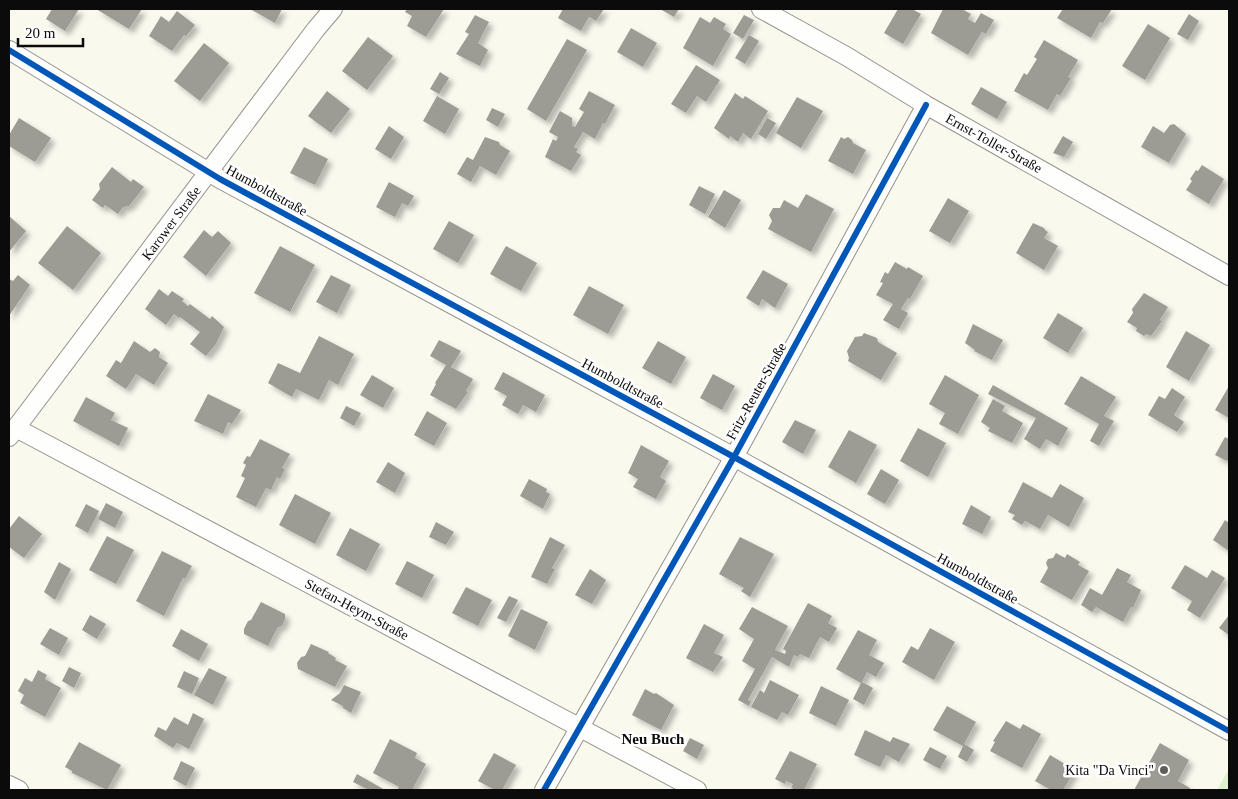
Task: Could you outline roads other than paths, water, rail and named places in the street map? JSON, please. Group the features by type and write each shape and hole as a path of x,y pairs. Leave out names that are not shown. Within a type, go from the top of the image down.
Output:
{"street":[{"name":"Karower Straße","path":"12,433 333,9"},
{"name":"Ernst-Toller-Straße","path":"761,9 846,56 926,105 1229,276"},
{"name":"Humboldtstraße","path":"9,50 220,179 734,457 1229,731"},
{"name":"Fritz-Reuter-Straße","path":"544,790 734,457 926,105"},
{"name":"Stefan-Heym-Straße","path":"12,433 697,790"},
{"path":"9,785 20,790"}],"place":[{"name":"Kita \"Da Vinci\"","path":"1164,770"}],"district":[{"name":"Neu Buch","path":"653,739"}]}
